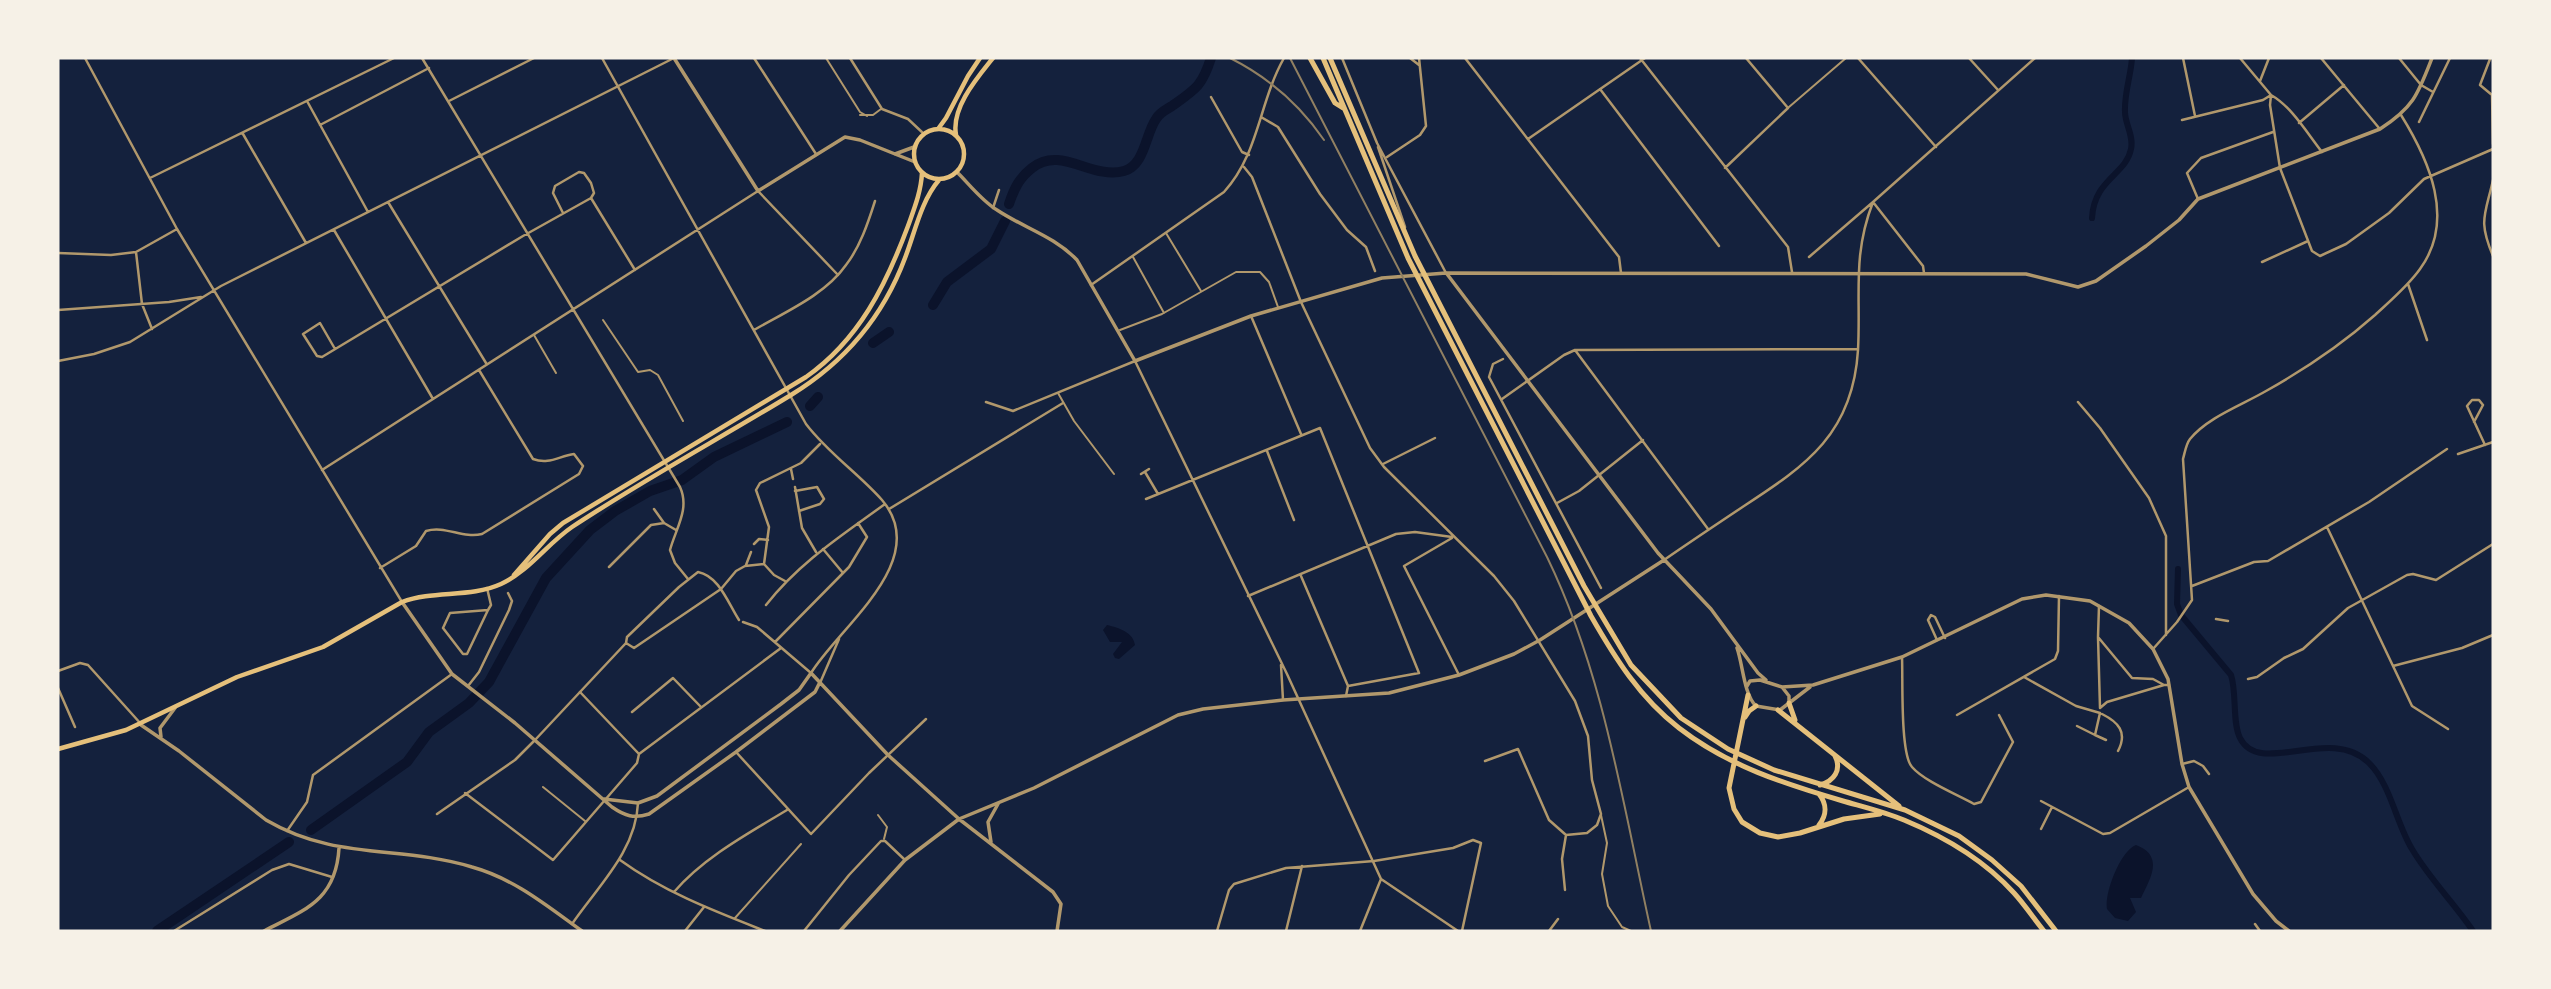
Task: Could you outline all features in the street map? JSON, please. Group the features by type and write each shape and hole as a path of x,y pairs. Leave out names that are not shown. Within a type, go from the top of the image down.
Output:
{"highway":[{"path":"1310,58 1335,103 1343,108"},
{"path":"1323,58 1343,108 1429,292 1581,588 1631,665 1660,699 1681,718 1712,740 1751,761 1905,810 1937,824 1992,859 2021,886 2056,931"},
{"path":"1330,58 1412,255"},
{"path":"1581,588 1591,616 1625,672 1653,706 1676,726 1708,748 1754,771 1927,830 1975,859 2014,893 2044,931"},
{"path":"1748,695 1729,788 1730,799 1742,822 1760,834 1778,837 1863,815 1886,814"},
{"path":"1789,703 1796,723"},
{"path":"1744,720 1756,706"},
{"path":"1778,710 1905,810"},
{"path":"1820,785 1831,780 1838,771 1837,759 1833,754"},
{"path":"1815,828 1826,811 1824,800 1819,794"}],"main road":[{"path":"938,129 981,58"},
{"path":"58,749 96,740 141,724 237,677 323,647 402,602 487,588 511,578 568,530 819,378 843,357 875,317 899,274 929,194 939,180 957,172 961,165 964,150 956,136 955,124 973,85 993,58"},
{"path":"939,180 922,173 915,162 914,147 924,134 938,129 956,136"},
{"path":"511,578 563,523 787,388 830,358 868,313 895,262 921,186 922,173"}],"street":[{"path":"85,58 177,229 380,568 452,674 622,814 637,817 658,808 815,692 841,636"},
{"path":"150,178 394,58"},
{"path":"422,58 680,487 685,500 684,509 670,550 688,579"},
{"path":"449,101 534,58"},
{"path":"602,58 806,424 820,443 885,504 896,534 893,561 875,594 828,649 799,690 657,796 638,803 604,799"},
{"path":"58,361 94,354 130,342 214,290 674,58 758,191 838,275"},
{"path":"754,58 816,154"},
{"path":"850,58 882,109 908,119 924,134"},
{"path":"1091,285 1224,192 1244,167 1270,88 1284,58"},
{"path":"1342,58 1377,144 1412,255"},
{"path":"1410,58 1420,65"},
{"path":"1387,157 1420,135 1426,126 1419,58"},
{"path":"1465,58 1619,257 1621,273"},
{"path":"1725,168 1788,108 1746,58"},
{"path":"1858,58 1936,147"},
{"path":"1969,58 1998,90"},
{"path":"1809,257 2035,58"},
{"path":"2183,58 2196,117"},
{"path":"2240,58 2322,152"},
{"path":"2260,81 2269,58"},
{"path":"2321,58 2380,129"},
{"path":"2399,58 2421,85 2434,93"},
{"path":"986,402 1013,411 1251,316 1382,278 1446,273 2025,274 2078,286 2096,281 2146,246 2179,220 2198,199 2380,129 2401,115 2414,100 2432,58"},
{"path":"2419,122 2451,58"},
{"path":"1528,139 1642,59 1788,247 1792,272"},
{"path":"2490,59 2480,85 2492,95 2493,144"},
{"path":"320,125 429,68"},
{"path":"2299,123 2344,85"},
{"path":"1601,89 1719,246"},
{"path":"2182,120 2263,100 2271,95"},
{"path":"2271,95 2273,132 2280,168 2312,251 2320,256 2346,244 2389,213 2424,179 2493,149"},
{"path":"1211,97 1242,152 1249,155"},
{"path":"307,101 368,212"},
{"path":"2153,649 2192,600 2183,459 2188,440 2206,424 2311,366 2349,338 2407,284 2428,255 2435,231 2437,208 2432,176 2423,153 2401,115"},
{"path":"1261,117 1278,127 1320,194 1348,230 1366,247 1375,271"},
{"path":"2198,199 2187,173 2194,164 2201,158 2273,132"},
{"path":"243,134 306,244"},
{"path":"322,470 838,139 852,137 915,162"},
{"path":"1377,144 1387,157 1446,273 1664,560 1711,609 1768,682"},
{"path":"895,154 914,147"},
{"path":"1244,167 1252,177 1301,302 1370,447 1383,464 1508,592 1540,640 1575,701 1588,736 1592,780 1601,814 1597,825 1587,833 1566,835 1549,820 1518,749 1485,761"},
{"path":"335,349 320,323 303,334 317,356 322,358 439,286 592,198 592,183 584,173 579,172 555,186 552,193 563,213"},
{"path":"957,172 993,208 1047,236 1077,260 1135,361 1298,699 1374,861 1381,879 1460,931 1481,844 1473,840 1444,850 1374,861 1302,866 1234,884 1229,890 1217,931"},
{"path":"2493,180 2483,225 2493,256"},
{"path":"993,208 999,190"},
{"path":"592,198 635,270"},
{"path":"754,330 819,292 838,275 847,265 865,230 875,201"},
{"path":"388,202 487,365"},
{"path":"1872,202 1923,266 1924,273"},
{"path":"839,931 905,860 959,819 1034,788 1178,715 1203,709 1283,700 1389,693 1459,675 1514,654 1540,640 1785,480 1808,462 1837,425 1856,372 1859,250 1864,223 1872,202"},
{"path":"58,253 111,255 136,252 177,229"},
{"path":"334,230 433,399"},
{"path":"2262,262 2308,241"},
{"path":"136,252 142,304 152,329"},
{"path":"2407,284 2427,341"},
{"path":"58,310 204,297"},
{"path":"1251,316 1301,434"},
{"path":"1502,399 1575,350 1858,349"},
{"path":"1575,350 1709,529"},
{"path":"1503,359 1493,364 1489,377 1601,588"},
{"path":"380,568 416,546 426,531 442,529 474,536 482,534 579,474 583,466 574,454 552,461 541,462 533,459 479,370"},
{"path":"2474,422 2483,405 2479,400 2472,400 2467,406 2474,422 2485,444"},
{"path":"2078,402 2100,428 2149,498 2166,536 2166,635"},
{"path":"889,509 1063,403"},
{"path":"1146,499 1320,428 1419,673 1348,686"},
{"path":"1383,464 1435,438"},
{"path":"1557,503 1578,492 1643,440"},
{"path":"2458,454 2493,442"},
{"path":"764,564 768,540 767,519 756,490 760,483 801,463 820,443"},
{"path":"2192,586 2254,562 2268,561 2327,527 2447,449"},
{"path":"1267,451 1294,520"},
{"path":"791,469 793,479"},
{"path":"1145,471 1158,494"},
{"path":"799,511 820,504 824,499 817,486 795,489 802,528 816,552"},
{"path":"766,605 785,581 816,552 885,504"},
{"path":"654,509 664,523 676,530"},
{"path":"609,568 651,525 664,523"},
{"path":"775,642 843,573 867,537 858,523"},
{"path":"2327,527 2412,706 2448,729"},
{"path":"1248,596 1396,534 1415,532 1455,537"},
{"path":"1455,537 1404,566 1459,675"},
{"path":"754,544 759,539 768,540"},
{"path":"2248,679 2257,677 2284,658 2303,649 2347,608 2407,575 2436,580 2493,544"},
{"path":"822,548 843,573"},
{"path":"745,566 751,552"},
{"path":"626,643 634,648 721,589 736,571 745,566 764,564"},
{"path":"764,564 774,575 785,581"},
{"path":"437,814 515,760 626,643 627,637 694,573 703,573 709,575 721,589 741,621 757,627 811,673 888,755 959,819 1059,898 1057,931"},
{"path":"1300,575 1348,686 1346,696"},
{"path":"487,588 491,606 467,654 463,654 443,628 450,613 488,610"},
{"path":"468,686 479,672 509,610 512,601 508,593"},
{"path":"1747,686 1755,680 1782,688 1813,685 1902,657 2022,599 2046,595 2090,601 2129,622 2153,649 2161,664 2189,787 2253,894 2286,931"},
{"path":"1957,715 2055,659 2058,651 2059,596"},
{"path":"2095,735 2100,713 2099,606"},
{"path":"1938,641 1928,620 1931,615 1935,617 1945,638"},
{"path":"2216,620 2228,621"},
{"path":"2393,666 2462,648 2493,635"},
{"path":"2098,637 2132,678 2152,679 2166,685"},
{"path":"1735,643 1748,695 1756,706 1778,710 1813,685"},
{"path":"465,793 553,860 637,763 639,754 781,648"},
{"path":"1902,657 1905,741 1909,764 1919,774 1974,804 1981,802 2012,742 1999,715"},
{"path":"58,671 80,663 88,665 141,724 266,820 287,831 339,848 471,866 504,878 542,900 582,931"},
{"path":"1281,665 1283,700"},
{"path":"287,831 307,802 313,775 452,674"},
{"path":"2024,677 2076,706 2116,721 2122,731 2118,751"},
{"path":"632,712 673,678 701,707"},
{"path":"2100,708 2107,702 2166,685"},
{"path":"58,688 75,727"},
{"path":"1782,688 1789,703"},
{"path":"580,692 639,754"},
{"path":"162,740 160,728 175,708"},
{"path":"736,752 811,834 926,719"},
{"path":"2077,726 2106,740"},
{"path":"2182,764 2194,761 2203,766 2209,774"},
{"path":"2041,801 2103,834 2110,833 2189,787"},
{"path":"2177,794 2178,800"},
{"path":"572,924 620,860 633,834 638,803"},
{"path":"991,844 988,822 999,803"},
{"path":"2041,829 2052,807"},
{"path":"674,892 686,878 735,842 787,810"},
{"path":"1565,890 1562,859 1566,835"},
{"path":"804,931 849,875 883,840 905,860"},
{"path":"264,931 315,904 324,895 338,863 339,848"},
{"path":"620,860 649,880 704,907 765,931"},
{"path":"174,931 272,870 289,864 332,877"},
{"path":"1286,931 1302,866"},
{"path":"1360,931 1381,879"},
{"path":"685,931 704,907"},
{"path":"1549,931 1558,919"},
{"path":"2255,925 2260,931"}],"lane":[{"path":"826,58 860,112 867,116"},
{"path":"1788,108 1846,58"},
{"path":"860,115 867,116 882,109"},
{"path":"1166,233 1201,292"},
{"path":"1133,256 1164,313"},
{"path":"1118,331 1164,313 1236,272 1260,272 1269,282 1278,308"},
{"path":"603,320 638,372 650,370 658,375 684,421"},
{"path":"534,334 556,373"},
{"path":"1057,392 1114,474"},
{"path":"543,787 585,822"},
{"path":"1601,814 1607,843 1602,874 1608,906 1622,928 1631,931"},
{"path":"878,815 887,827 883,840"},
{"path":"734,919 802,844"},
{"path":"568,931 572,924"}],"water":[{"path":"1107,625 1125,631 1134,641 1135,645 1119,659 1113,654 1122,642 1110,642 1103,630"},
{"path":"2136,845 2150,855 2153,869 2141,898 2130,898 2136,912 2128,921 2115,918 2107,909 2107,902 2119,863"}],"waterway":[{"path":"1009,204 1024,176 1043,162 1065,161 1112,173 1131,168 1140,156 1158,117 1197,86 1211,58"},
{"path":"2092,218 2098,194 2123,165 2131,149 2125,105 2132,58"},
{"path":"933,305 947,282 991,249 1005,221"},
{"path":"873,343 889,332"},
{"path":"810,406 818,397"},
{"path":"311,830 407,762 429,732 469,703 489,682 546,578 590,530 615,511 650,491 682,480 714,457 787,422"},
{"path":"2178,569 2177,604 2181,615 2231,675 2240,738 2250,749 2263,753 2335,748 2353,752 2369,763 2383,782 2412,849 2473,931"},
{"path":"157,931 289,842"}],"railway":[{"path":"1230,58 1282,93 1305,115 1324,140"},
{"path":"1290,58 1547,557 1567,601 1598,694 1610,741 1651,931"}]}
